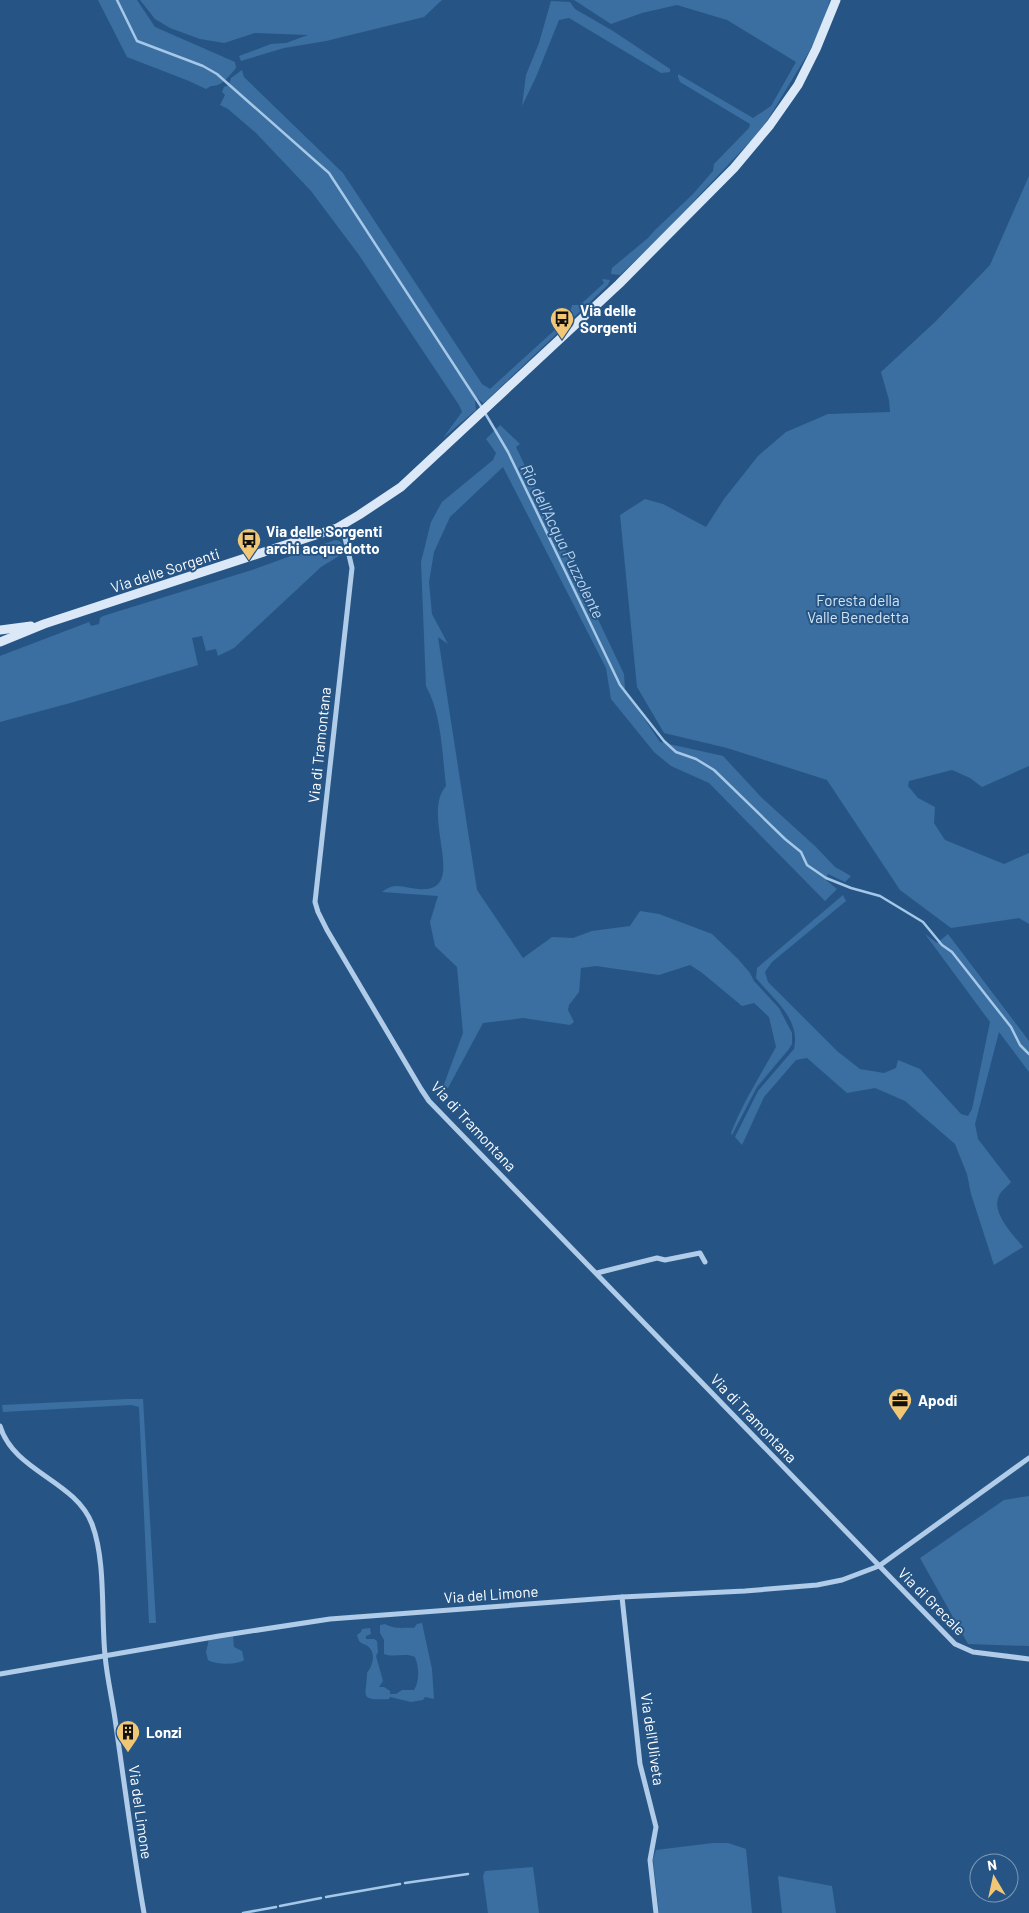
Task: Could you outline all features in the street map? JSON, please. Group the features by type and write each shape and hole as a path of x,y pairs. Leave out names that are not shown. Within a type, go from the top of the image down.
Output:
{"main road":[{"name":"Via delle Sorgenti","path":"0,642 44,624 337,528 360,516 401,487 619,284 754,146 798,85 816,50 836,0"},
{"name":"Via delle Sorgenti","path":"0,630 44,624"}],"street":[{"name":"Via di Tramontana","path":"337,528 345,538 352,568 315,894 318,912 425,1095 879,1566"},
{"path":"597,1273 657,1258 666,1260 700,1253 705,1262"},
{"path":"0,1426 13,1449 70,1494 84,1508 92,1523 98,1543 100,1562 105,1656"},
{"name":"Via del Limone","path":"0,1674 330,1619 622,1597 745,1591 817,1585 842,1580 879,1566 1029,1458"},
{"name":"Via di Grecale","path":"879,1566 955,1644 973,1652 1029,1659"},
{"name":"Via dell'Uliveta","path":"622,1597 640,1764 656,1827 650,1860 656,1913"},
{"name":"Via del Limone","path":"105,1656 144,1913"}],"green space":[{"path":"98,0 137,0 155,27 235,62 236,68 222,83 206,89 127,57"},
{"path":"140,0 442,0 424,17 326,41 284,48 241,61 239,56 271,44 286,43 308,35 255,33 224,43 200,39 170,28 155,19"},
{"path":"574,0 830,0 822,26 809,52 762,129 658,239 620,275 611,274 612,268 648,238 693,194 713,171 714,164 749,128 750,124 680,82 678,74 753,118 771,106 796,62 727,20 677,5 642,13 611,24"},
{"path":"551,1 570,2 575,9 613,31 670,69 670,72 661,73 569,18 559,20 522,106 526,75 539,43"},
{"path":"242,70 244,77 343,173 482,384 490,389 569,317 572,305 580,305 604,283 602,279 610,280 608,285 487,400 483,403 477,398 475,401 476,410 443,438 462,412 459,405 359,255 311,191 256,133 228,109 220,105 225,95 222,92 224,87 229,85 231,78"},
{"name":"Foresta della Valle Benedetta","path":"1029,176 1029,766 982,787 970,778 952,770 909,781 908,786 918,798 935,807 934,823 945,840 1004,864 1029,853 1029,924 1019,918 951,928 900,890 827,780 727,748 664,733 637,687 620,515 645,499 663,504 706,527 724,499 758,456 786,432 828,414 890,412 889,400 881,372 936,321 990,265"},
{"path":"500,425 520,444 516,447 624,674 625,690 660,742 723,756 762,798 835,867 851,876 845,882 828,874 826,880 837,889 825,901 709,783 671,766 654,752 611,699 606,668 503,467 450,517 434,552 429,582 432,614 448,644 438,637 477,890 523,958 552,937 573,938 592,931 630,926 640,911 659,914 712,934 738,959 754,981 779,1008 792,1033 792,1044 757,1087 732,1135 731,1133 752,1089 776,1047 769,1017 754,1003 742,1006 690,965 659,975 596,966 581,968 579,992 569,1005 568,1010 574,1022 570,1025 523,1018 483,1023 448,1088 443,1087 463,1033 457,967 435,946 430,922 438,896 382,892 396,886 417,889 433,888 442,877 443,866 438,810 440,797 446,786 438,722 426,686 421,562 431,522 442,502 493,460 496,453 486,439"},
{"path":"335,540 340,541 344,547 344,553 321,567 234,648 218,656 216,649 206,651 202,636 192,638 198,665 0,722 0,656 89,622 91,626 99,624 100,618 103,616 252,570"},
{"path":"843,895 846,901 772,962 765,972 768,982 837,1051 860,1069 884,1073 896,1068 898,1060 920,1069 961,1114 968,1116 972,1109 990,1022 925,934 937,943 948,934 1029,1041 1029,1072 999,1032 975,1124 978,1139 1011,1182 1000,1194 997,1201 998,1208 1008,1229 1023,1247 994,1265 971,1194 967,1174 955,1144 905,1101 875,1088 847,1093 807,1058 796,1060 764,1097 742,1145 735,1137 758,1091 794,1049 795,1038 790,1019 756,978 757,968"},
{"path":"143,1399 156,1623 149,1623 139,1407 131,1405 3,1412 2,1405"},
{"path":"1029,1496 1029,1646 968,1644 920,1558 1004,1500"},
{"path":"422,1623 432,1669 434,1699 425,1697 423,1700 411,1702 390,1697 389,1699 372,1699 368,1697 366,1695 367,1673 371,1667 373,1655 366,1645 359,1641 357,1635 362,1629 370,1628 371,1634 366,1636 366,1639 377,1641 378,1652 376,1656 383,1681 379,1687 384,1687 390,1691 390,1694 396,1694 402,1690 414,1690 418,1678 417,1665 415,1657 384,1654 384,1640 380,1633 380,1625 385,1624 396,1628 414,1628 417,1624"},
{"path":"233,1636 234,1647 242,1651 244,1660 226,1664 208,1660 206,1652 209,1639"},
{"path":"728,1843 746,1849 752,1913 659,1913 653,1859 656,1850"},
{"path":"533,1867 539,1913 488,1913 483,1876 485,1871"},
{"path":"778,1876 832,1886 836,1913 782,1913"}],"waterway":[{"name":"Rio dell'Acqua Puzzolente","path":"117,0 137,41 203,66 217,74 329,173 482,408"},
{"name":"Rio dell'Acqua Puzzolente","path":"485,413 508,452 620,685 664,741 676,752 696,759 714,770 785,839 801,852 807,865 826,878 851,888 880,896 923,922 942,945 952,952 1011,1027 1020,1045 1029,1054"},
{"path":"405,1883 468,1874"},
{"path":"326,1897 400,1884"},
{"path":"280,1906 321,1898"},
{"path":"243,1913 276,1907"}],"place":[{"name":"Via delle Sorgenti","path":"562,340"},
{"name":"Via delle Sorgenti archi acquedotto","path":"249,561"},
{"name":"Apodi","path":"900,1421"},
{"name":"Lonzi","path":"128,1753"}]}
